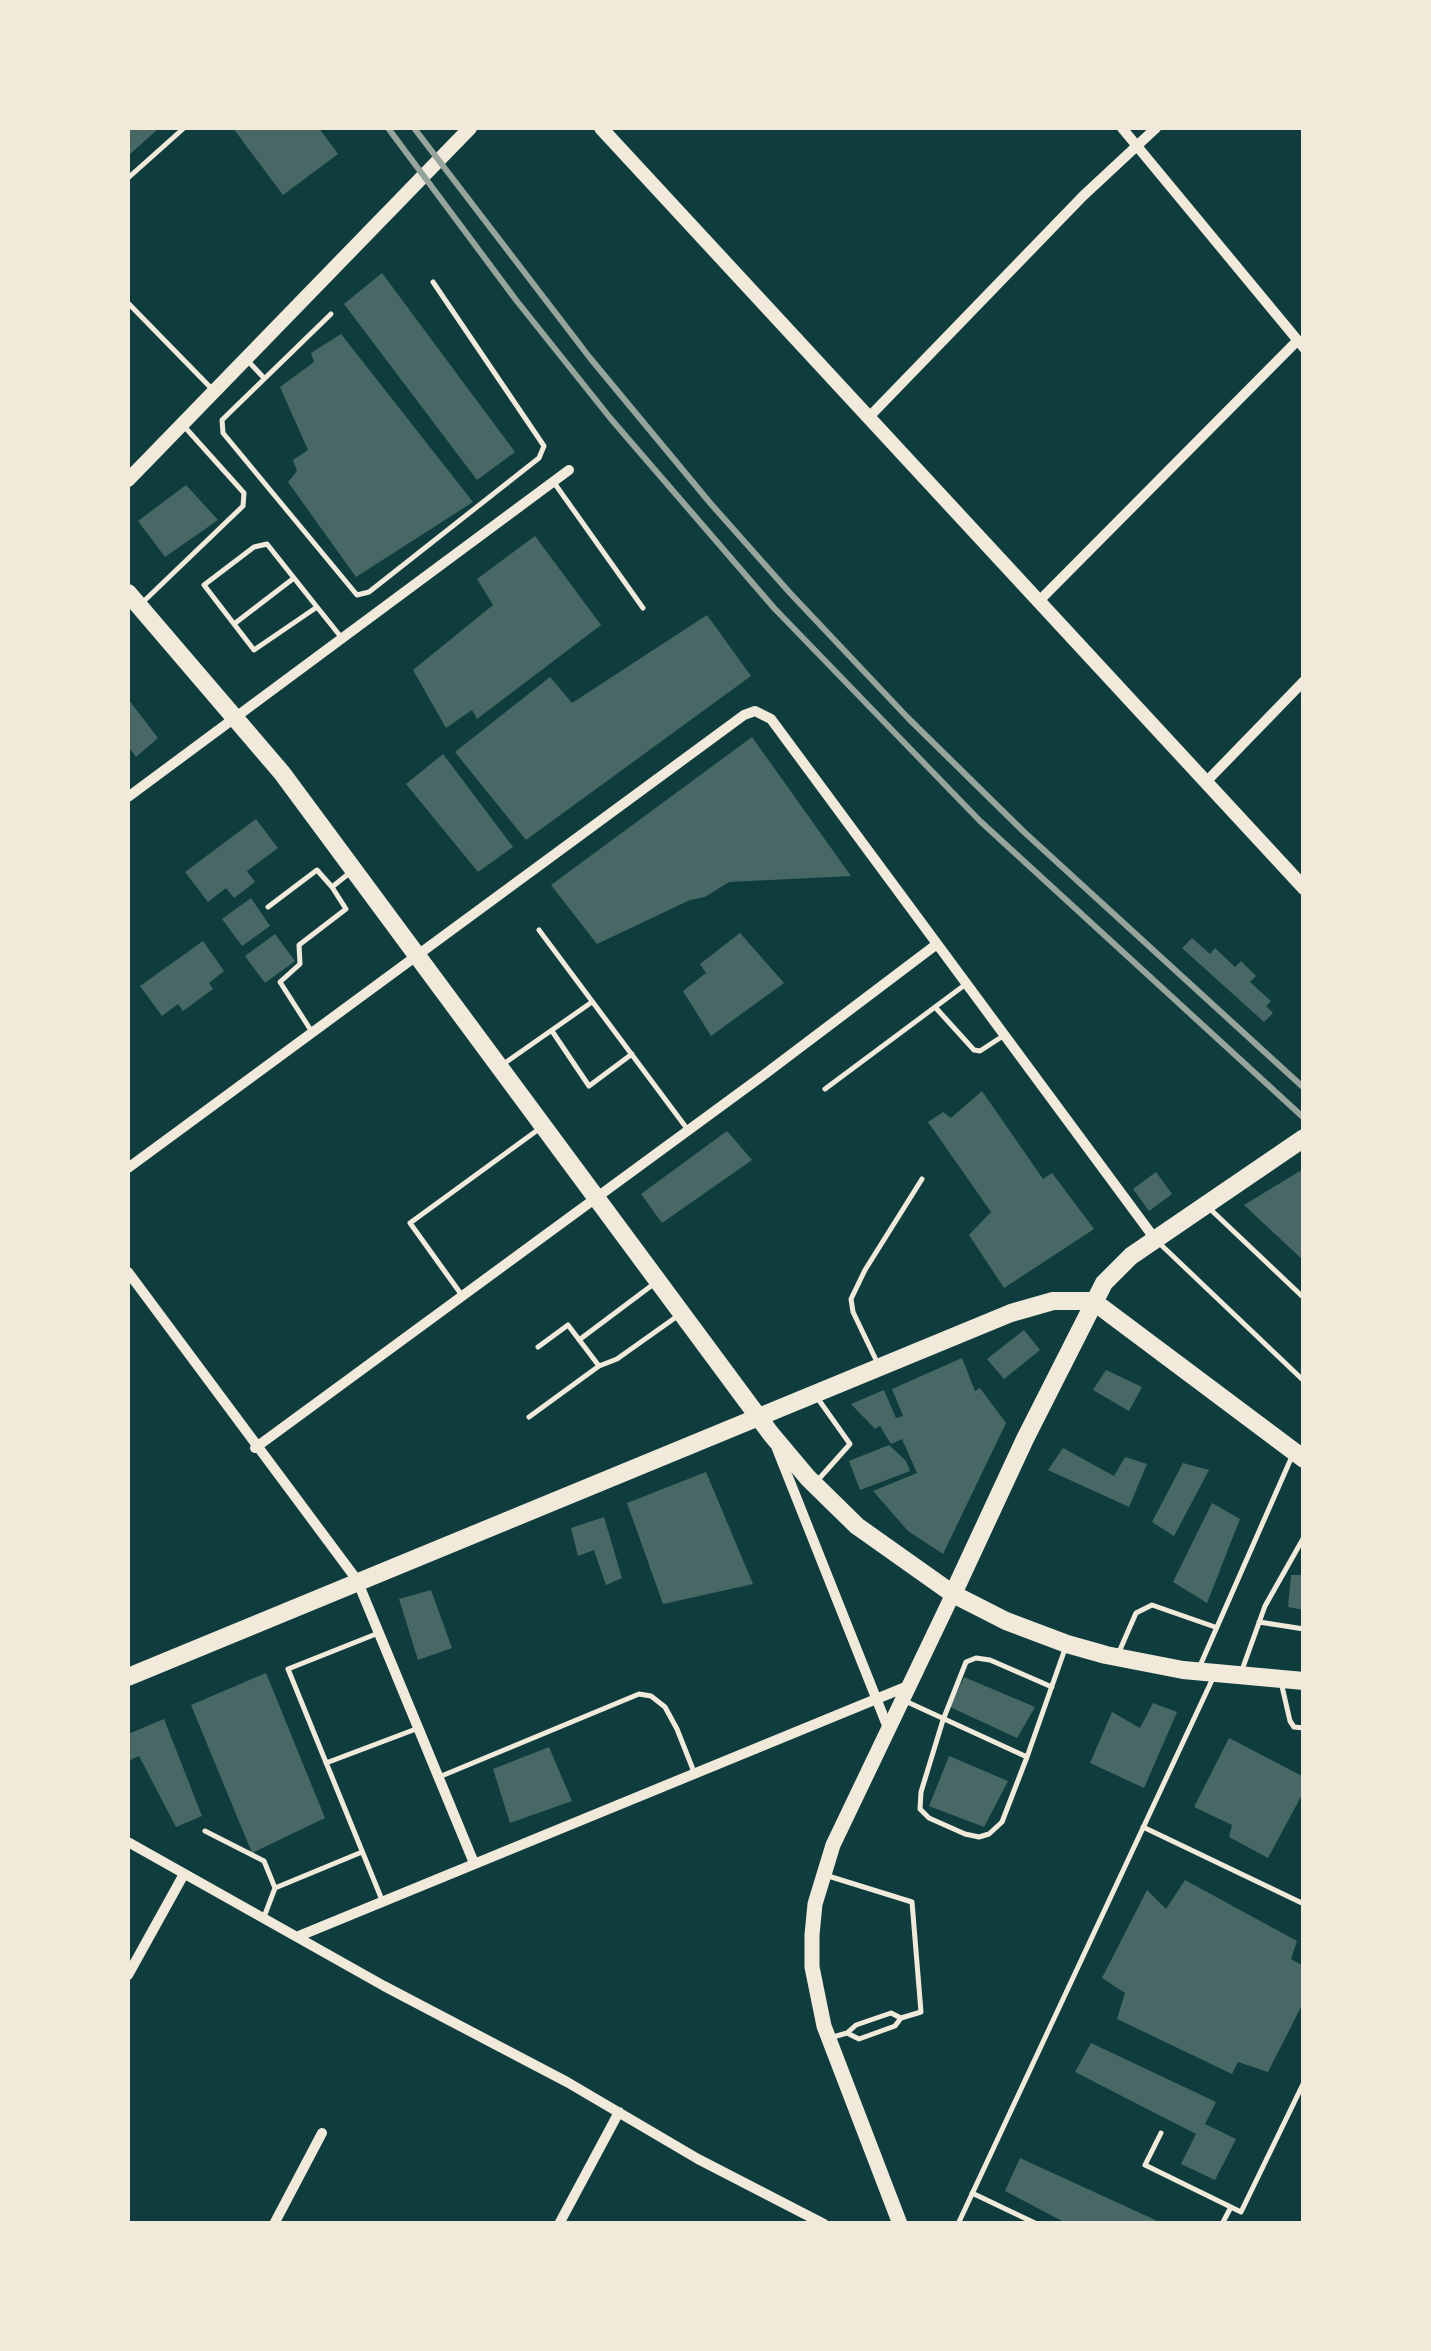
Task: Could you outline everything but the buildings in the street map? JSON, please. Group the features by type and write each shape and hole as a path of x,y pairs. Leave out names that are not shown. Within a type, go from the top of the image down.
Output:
{"main road":[{"path":"133,599 236,716 354,869 771,1434 857,1526 953,1594 1067,1644 1116,1657 1207,1672 1304,1681"},
{"path":"900,2224 828,2039 812,1967 813,1920 822,1874 846,1816 1093,1301 1116,1268 1304,1138"},
{"path":"128,1677 814,1393 1053,1301 1093,1301 1299,1456"}],"street":[{"path":"130,473 470,128"},
{"path":"601,128 1304,888"},
{"path":"1038,602 1300,344 1122,128"},
{"path":"869,417 1156,128"},
{"path":"128,797 570,470"},
{"path":"1206,784 1304,681"},
{"path":"128,1168 744,715 756,711 771,719 1155,1239"},
{"path":"256,1448 937,944"},
{"path":"128,1272 357,1580 474,1863"},
{"path":"771,1434 888,1728"},
{"path":"299,1936 876,1698 905,1693"},
{"path":"128,1842 698,2159 824,2224"},
{"path":"128,1975 184,1874"},
{"path":"559,2224 619,2112"},
{"path":"274,2224 322,2133"}],"lane":[{"path":"128,178 184,128"},
{"path":"331,314 222,420 223,433 357,595 369,592 539,458 544,446 433,282"},
{"path":"128,303 214,392"},
{"path":"246,359 264,378"},
{"path":"133,599 244,506 244,493 181,423"},
{"path":"553,482 643,608"},
{"path":"316,607 254,650 204,585 254,547 267,544 341,637"},
{"path":"234,624 294,578"},
{"path":"332,887 354,869"},
{"path":"268,906 317,870 346,909 299,945 300,964 280,982 312,1032"},
{"path":"539,930 688,1130"},
{"path":"825,1089 966,984"},
{"path":"500,1066 592,1002"},
{"path":"935,1007 974,1050 1004,1036"},
{"path":"552,1031 589,1086 632,1054"},
{"path":"461,1294 410,1223 544,1126"},
{"path":"879,1367 853,1312 851,1299 922,1179"},
{"path":"1205,1205 1304,1298"},
{"path":"1155,1239 1304,1381"},
{"path":"579,1340 658,1282"},
{"path":"529,1417 681,1313"},
{"path":"538,1347 568,1326 599,1366"},
{"path":"814,1393 850,1444 814,1484"},
{"path":"958,2224 1144,1827 1207,1672 1216,1627 1299,1456"},
{"path":"1240,1675 1259,1622 1304,1537"},
{"path":"1116,1657 1136,1613 1152,1606 1216,1627"},
{"path":"1259,1622 1304,1629"},
{"path":"379,1632 288,1669 382,1902"},
{"path":"1052,1686 990,1660 976,1658 966,1662 960,1670 919,1799 924,1814 972,1836 984,1836 1002,1822 1027,1757 1067,1644"},
{"path":"1281,1679 1290,1721 1294,1727 1304,1728"},
{"path":"905,1693 943,1720 1027,1757"},
{"path":"439,1777 639,1694 651,1696 664,1708 694,1772"},
{"path":"326,1763 418,1728"},
{"path":"1144,1827 1304,1904"},
{"path":"205,1831 264,1861 276,1888"},
{"path":"264,1917 276,1888 362,1852"},
{"path":"822,1874 912,1902 921,2012 858,2039 847,2033"},
{"path":"828,2039 891,2013 902,2018"},
{"path":"1161,2133 1145,2164 1241,2212 1304,2082"},
{"path":"972,2192 1037,2224"},
{"path":"1222,2224 1230,2206"}],"railway":[{"path":"388,128 516,300 611,419 774,608 980,821 1304,1118"},
{"path":"414,128 590,358 790,593 908,718 1023,831 1304,1088"}]}
